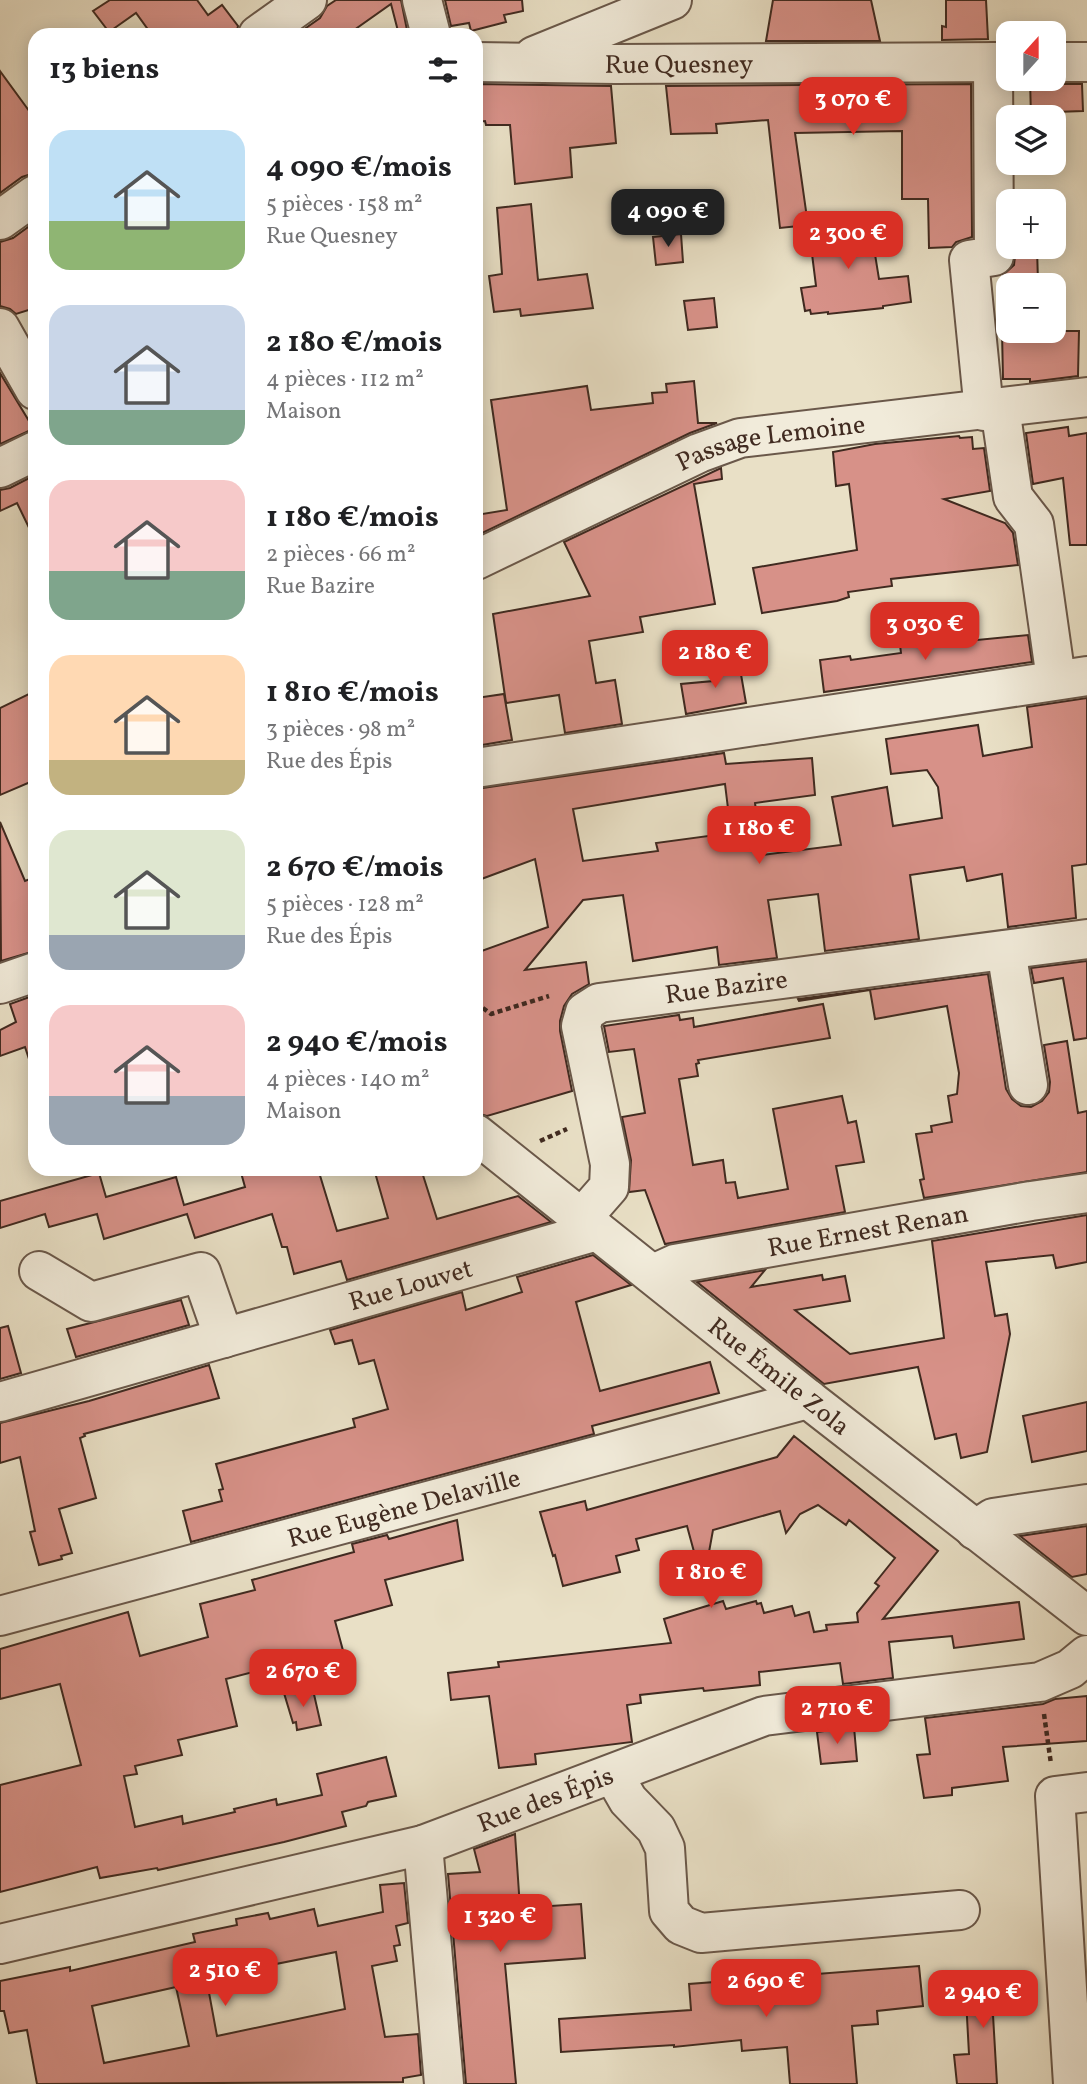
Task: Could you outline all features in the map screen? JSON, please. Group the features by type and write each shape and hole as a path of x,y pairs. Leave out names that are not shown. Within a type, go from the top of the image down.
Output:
{"street":[{"path":"268,28 307,0"},
{"path":"422,0 429,28"},
{"path":"519,62 672,0"},
{"name":"Rue Quesney","path":"483,62 996,62"},
{"path":"1066,62 1087,62"},
{"path":"483,767 1071,677 1034,524 1013,497 992,410 969,260 994,256 1000,91"},
{"path":"0,220 28,200"},
{"path":"0,328 28,378"},
{"name":"Passage Lemoine","path":"483,557 699,453 740,438 1087,397"},
{"path":"0,468 28,454"},
{"name":"Rue Bazire","path":"589,1225 609,1187 610,1164 581,1026 585,1012 599,1003 1087,939"},
{"path":"1006,950 1028,1085"},
{"path":"0,984 28,974"},
{"name":"Rue Émile Zola","path":"490,1145 807,1399 1087,1616"},
{"name":"Rue Ernest Renan","path":"653,1274 675,1264 1087,1193"},
{"name":"Rue Louvet","path":"0,1402 224,1338 589,1225"},
{"path":"40,1270 91,1302 201,1272 224,1338"},
{"name":"Rue Eugène Delaville","path":"0,1616 807,1399"},
{"path":"975,1530 993,1518 1087,1504"},
{"name":"Rue des Épis","path":"0,1944 423,1845 764,1716 1040,1682 1070,1669 1087,1655"},
{"path":"613,1774 628,1800 656,1829 665,1848 668,1911 681,1926 701,1933 960,1910"},
{"path":"1071,1794 1073,2084"},
{"path":"423,1845 444,2084"}],"path":[{"path":"483,1008 491,1014 549,996"},
{"path":"490,1145 600,1115"},
{"path":"1040,1682 1071,1794"}],"building":[{"path":"110,0 197,0 208,15 222,5 238,26 147,28 136,13 115,28 106,28 93,11"},
{"path":"336,0 401,0 407,28 397,28 391,4 357,28 306,28 320,18 327,6"},
{"path":"445,0 522,0 523,11 504,15 506,22 483,28 470,28 469,23 451,26"},
{"path":"773,0 871,0 880,41 766,41"},
{"path":"946,0 986,0 988,39 942,40 942,26 946,27"},
{"path":"0,71 28,109 28,175 0,193"},
{"path":"483,84 611,86 616,143 570,148 572,177 515,184 510,125 486,125"},
{"path":"971,84 972,237 956,242 952,247 929,248 928,199 902,199 902,131 795,133 808,225 780,228 768,120 716,124 717,133 671,134 666,86"},
{"path":"1066,84 1082,84 1083,111 1066,112 1066,105 1031,105 1030,91 1066,91"},
{"path":"531,204 538,280 587,274 593,308 521,316 520,309 494,312 489,276 502,274 497,208"},
{"path":"857,216 867,228 873,242 879,279 908,276 911,302 828,314 811,314 810,310 805,311 801,288 816,286 808,222"},
{"path":"28,227 28,310 16,314 0,306 0,242 13,238"},
{"path":"681,234 683,262 656,265 653,237"},
{"path":"1015,259 1037,259 1038,273 1005,273 1014,265"},
{"path":"714,298 717,327 688,330 684,301"},
{"path":"1066,331 1079,331 1078,376 1030,382 1030,379 1003,379 1002,343 1066,343"},
{"path":"0,373 28,419 28,431 0,444"},
{"path":"694,381 698,423 717,423 690,433 483,533 483,514 507,510 491,400 587,386 591,410 653,403 652,393 667,392 666,384"},
{"path":"1068,427 1069,436 1087,433 1087,545 1070,545 1063,478 1033,484 1026,433"},
{"path":"972,437 973,449 984,448 990,491 944,499 1005,523 1013,533 1018,565 891,579 892,586 848,592 849,597 837,601 762,613 753,568 857,550 849,484 836,486 833,452 875,444"},
{"path":"721,468 722,479 694,484 715,604 640,617 643,632 589,641 596,683 615,680 622,724 565,733 559,695 506,703 493,614 590,596 564,542"},
{"path":"28,479 28,526 17,503 0,511 0,490"},
{"path":"1028,635 1032,662 824,692 820,660 850,656 851,660 901,653 900,645 966,636 967,641"},
{"path":"739,663 746,703 686,714 681,684 713,681 711,667"},
{"path":"28,694 28,783 0,795 0,708"},
{"path":"504,694 512,740 483,745 483,697"},
{"path":"1087,698 1087,864 1072,866 1076,918 1008,927 1002,874 967,881 964,867 910,875 919,939 825,951 818,894 768,900 777,958 719,965 717,947 633,961 623,895 583,900 525,970 586,962 589,984 572,994 564,1006 560,1021 572,1091 483,1115 483,950 548,927 535,859 483,878 483,788 724,753 726,764 812,758 815,795 755,803 762,855 841,845 832,797 887,787 893,826 942,818 938,787 927,770 891,774 886,739 978,725 983,756 1032,747 1027,707","holes":["725,784 731,833 656,843 658,851 583,861 573,809"]},
{"path":"0,822 25,881 28,880 28,953 1,961"},
{"path":"1087,961 1087,1038 1074,1040 1063,978 1034,983 1031,968"},
{"path":"988,974 1006,1089 1012,1099 1021,1106 1031,1107 1042,1101 1049,1092 1050,1082 1044,1045 1067,1041 1078,1113 1087,1111 1087,1172 924,1198 920,1180 924,1179 916,1134 932,1132 931,1126 952,1122 948,1096 957,1094 959,1073 947,1006 875,1019 870,990 799,1001 798,999"},
{"path":"28,998 28,1056 25,1047 0,1056 0,1030 16,1022 10,1004"},
{"path":"823,1004 830,1038 698,1060 698,1076 679,1079 693,1165 723,1160 726,1183 735,1182 738,1198 788,1189 773,1109 842,1096 848,1123 856,1121 864,1162 836,1166 845,1212 665,1244 645,1190 629,1192 631,1160 622,1117 645,1113 634,1049 609,1052 604,1026 679,1015 680,1020 693,1018 694,1027"},
{"path":"88,1176 100,1176 106,1197 176,1177 184,1205 245,1187 242,1176 320,1176 337,1231 388,1218 376,1176 423,1176 437,1219 518,1196 551,1222 347,1280 341,1261 294,1274 287,1247 282,1247 272,1214 195,1238 187,1214 104,1239 97,1214 49,1227 45,1214 0,1228 0,1201"},
{"path":"1087,1215 1087,1262 1056,1268 1053,1255 986,1262 995,1316 1007,1314 1010,1334 987,1452 961,1458 956,1434 935,1439 918,1367 824,1384 697,1282 765,1270 751,1287 822,1275 823,1280 845,1276 850,1301 795,1310 850,1354 944,1338 932,1241"},
{"path":"593,1255 631,1285 576,1302 600,1391 710,1362 719,1393 592,1426 594,1434 191,1542 183,1511 222,1501 219,1490 223,1489 216,1464 355,1427 353,1419 388,1409 374,1360 359,1364 352,1340 335,1344 330,1330 462,1292 466,1310 522,1292 517,1277"},
{"path":"181,1300 189,1325 76,1357 67,1329"},
{"path":"8,1326 21,1373 0,1379 0,1328"},
{"path":"209,1365 219,1398 84,1434 85,1436 80,1438 96,1498 59,1509 72,1553 61,1556 62,1559 39,1565 30,1532 35,1531 20,1457 0,1463 0,1423 89,1401"},
{"path":"1087,1402 1087,1451 1032,1462 1023,1416"},
{"path":"794,1436 938,1551 883,1619 1019,1602 1024,1639 954,1648 952,1636 889,1642 893,1678 843,1684 840,1663 759,1672 760,1685 640,1695 641,1703 627,1705 632,1742 535,1754 536,1764 499,1768 489,1696 451,1700 448,1673 499,1667 498,1662 671,1643 664,1619 723,1601 726,1609 756,1601 757,1604 761,1603 764,1613 792,1606 795,1616 809,1612 814,1632 827,1630 826,1625 858,1622 857,1613 879,1586 875,1583 895,1558 849,1520 846,1525 818,1505 800,1514 786,1533 780,1511 713,1530 703,1585 687,1526 636,1539 639,1550 616,1556 620,1572 563,1586 540,1512 585,1501 587,1510 777,1457"},
{"path":"457,1520 463,1560 385,1580 392,1605 335,1621 345,1658 281,1683 276,1666 226,1679 237,1726 178,1740 182,1755 135,1766 137,1774 124,1776 135,1827 182,1816 183,1824 276,1799 277,1805 322,1795 317,1774 386,1757 396,1796 368,1802 366,1806 342,1812 346,1826 284,1842 158,1870 157,1868 100,1878 97,1867 0,1892 0,1785 81,1765 60,1684 0,1699 0,1649 128,1612 140,1656 208,1637 200,1604 255,1590 252,1580 354,1552 352,1544 387,1535 389,1539"},
{"path":"1087,1526 1087,1574 1072,1577 1020,1536"},
{"path":"313,1690 321,1725 297,1730 284,1693"},
{"path":"1087,1696 1087,1741 1003,1747 1008,1781 952,1788 952,1795 924,1798 917,1755 930,1754 925,1718"},
{"path":"854,1727 857,1761 821,1764 817,1732"},
{"path":"515,1834 520,1908 581,1904 585,1958 505,1964 516,2084 466,2084 448,1874 480,1872 474,1849"},
{"path":"404,1883 408,1923 396,1926 400,1945 394,1946 397,1961 372,1966 385,2037 418,2034 421,2075 403,2078 403,2082 37,2084 27,2030 9,2033 4,2011 0,2011 0,1981 70,1967 70,1971 195,1942 193,1934 237,1925 236,1919 268,1913 270,1919 314,1909 318,1926 383,1912 380,1885","holes":["336,1952 345,2009 217,2036 205,1971 254,1960 256,1968","176,1987 189,2046 104,2063 92,2006"]},
{"path":"919,1966 923,2006 877,2011 878,2024 852,2026 857,2084 790,2084 787,2047 742,2051 741,2040 674,2047 561,2052 559,2019 691,2010 689,1984"},
{"path":"1010,1977 1012,2014 993,2015 997,2084 957,2084 954,2055 969,2054 965,1981"}]}
